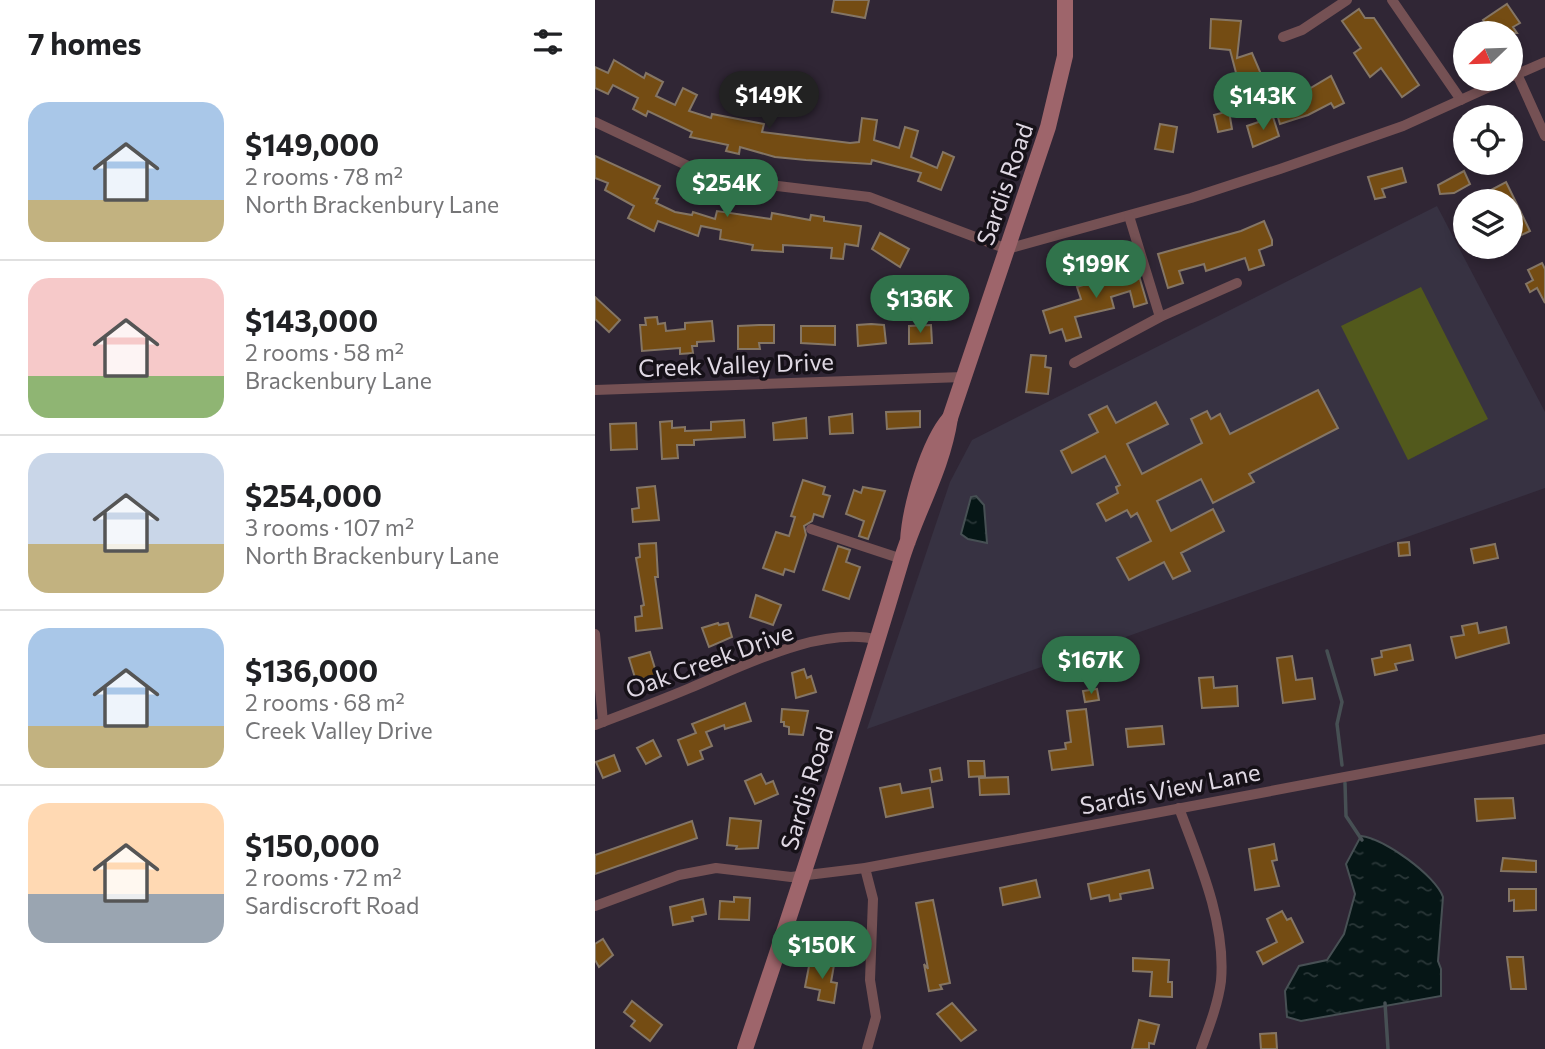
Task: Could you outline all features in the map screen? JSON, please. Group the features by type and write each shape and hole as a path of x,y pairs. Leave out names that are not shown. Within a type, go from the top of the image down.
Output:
{"main road":[{"name":"Sardis Road","path":"745,1049 879,640 902,559 937,470 963,377 1057,96 1065,56 1065,0"}],"street":[{"path":"1283,37 1302,30 1347,0"},
{"path":"1392,0 1461,100"},
{"path":"1523,71 1545,61"},
{"path":"595,122 711,175 755,184 869,197 1007,249 1129,216 1403,126 1481,91"},
{"path":"1519,91 1545,136"},
{"path":"1129,216 1160,317"},
{"path":"1074,363 1160,317 1237,283"},
{"name":"Creek Valley Drive","path":"595,390 963,377"},
{"path":"811,528 902,559"},
{"path":"595,634 599,723"},
{"name":"Oak Creek Drive","path":"599,723 780,652 845,636 879,640"},
{"name":"Sardis View Lane","path":"595,906 679,875 716,868 802,876 865,868 1545,739"},
{"path":"1179,808 1217,922 1221,948 1220,983 1201,1049"},
{"path":"865,868 873,899 870,981 876,1017 867,1049"}],"shaded area":[{"path":"1437,206 1453,237 1453,259 1465,259 1545,412 1545,488 867,729 950,482 972,440"}],"green space":[{"path":"1421,287 1488,419 1408,460 1341,326"}],"water":[{"path":"976,496 984,505 987,543 968,539 961,534 971,497"},
{"path":"1361,836 1383,843 1408,859 1430,879 1443,897 1438,961 1441,969 1441,996 1301,1021 1287,1017 1285,991 1299,966 1327,960 1344,934 1355,894 1346,864"}],"building":[{"path":"834,0 869,0 865,18 832,12"},
{"path":"1507,4 1519,21 1484,21"},
{"path":"1359,9 1365,18 1374,18 1419,85 1402,97 1381,68 1370,77 1354,53 1361,48 1342,21"},
{"path":"1211,19 1241,21 1237,58 1252,53 1264,81 1240,88 1230,50 1210,48"},
{"path":"614,60 644,78 646,73 663,82 656,96 675,105 683,88 697,95 689,111 711,118 712,114 764,124 762,132 850,143 859,142 862,118 877,120 874,140 899,148 905,127 918,131 911,157 937,168 943,152 954,157 941,190 918,181 921,173 872,160 871,164 775,157 740,147 739,154 726,151 728,145 690,137 692,132 648,111 646,116 633,109 638,98 613,85 608,94 595,88 595,67 608,73"},
{"path":"1331,76 1344,103 1334,108 1331,103 1308,115 1280,124 1273,101 1290,95 1292,99"},
{"path":"1229,111 1232,129 1218,132 1214,115"},
{"path":"1273,117 1279,136 1253,147 1247,126"},
{"path":"1160,124 1177,127 1173,152 1155,149"},
{"path":"595,156 660,186 654,198 658,199 656,203 675,212 692,215 693,212 715,219 717,211 771,219 772,213 810,220 811,215 824,217 824,221 861,226 858,246 845,244 843,259 831,258 832,248 783,245 783,252 752,250 753,245 720,239 721,230 701,226 698,236 658,221 654,231 628,218 634,206 605,190 608,183 595,178"},
{"path":"1402,168 1406,182 1382,189 1385,197 1375,199 1368,177"},
{"path":"1457,175 1466,175 1470,184 1461,189 1453,189 1453,193 1440,194 1438,185"},
{"path":"1506,182 1509,189 1493,189"},
{"path":"1523,217 1530,231 1523,234"},
{"path":"1264,221 1272,245 1259,250 1264,265 1249,270 1245,258 1206,271 1204,264 1179,271 1183,283 1168,288 1158,254 1241,231"},
{"path":"880,233 909,249 900,267 872,249"},
{"path":"1135,262 1147,303 1134,307 1130,291 1111,297 1114,308 1075,317 1081,337 1066,341 1062,329 1050,333 1043,311 1081,299 1077,287 1111,276 1110,272 1117,270 1116,268"},
{"path":"1542,263 1545,269 1545,303 1537,288 1530,292 1526,284 1533,280 1528,270"},
{"path":"595,297 620,320 609,332 595,319"},
{"path":"657,317 658,324 665,323 666,331 685,329 685,323 712,321 714,341 697,342 697,346 692,346 693,353 680,354 680,348 642,351 640,325 646,325 645,318"},
{"path":"774,325 774,343 759,343 760,349 738,349 738,326"},
{"path":"857,325 884,325 886,343 858,346"},
{"path":"931,325 932,343 909,344 909,326"},
{"path":"801,326 835,326 835,345 801,343"},
{"path":"1031,355 1046,356 1045,367 1051,368 1048,394 1026,392"},
{"path":"1318,390 1338,428 1249,474 1254,482 1213,503 1201,479 1157,501 1171,531 1213,509 1224,531 1181,553 1190,571 1173,579 1164,562 1129,580 1117,558 1151,541 1137,513 1131,517 1127,510 1106,521 1097,504 1118,493 1116,487 1120,485 1105,456 1072,473 1061,451 1098,432 1089,415 1107,406 1116,423 1156,402 1168,424 1127,444 1142,474 1202,443 1191,419 1207,411 1211,419 1220,414 1230,434"},
{"path":"920,411 920,427 887,429 886,412"},
{"path":"852,414 853,433 830,434 829,417"},
{"path":"806,418 807,438 774,440 773,423"},
{"path":"744,420 745,437 694,440 694,445 677,445 678,458 662,459 660,422 672,421 672,428 685,427 685,431 711,430 711,422"},
{"path":"636,423 637,449 611,450 610,424"},
{"path":"803,480 825,487 823,494 830,496 823,517 814,514 812,521 804,526 806,535 794,572 785,569 783,575 763,568 776,532 789,536 795,517 791,516"},
{"path":"655,486 659,520 633,522 632,509 639,508 637,488"},
{"path":"863,487 885,491 868,539 859,536 864,521 846,514 854,490 861,493"},
{"path":"1409,542 1410,555 1399,556 1398,543"},
{"path":"656,543 658,577 655,577 662,628 636,631 635,617 642,616 641,606 644,605 636,558 640,557 639,544"},
{"path":"1495,544 1498,558 1474,563 1471,549"},
{"path":"838,546 850,550 846,562 860,567 849,599 823,590"},
{"path":"756,595 781,605 773,625 750,617"},
{"path":"728,623 732,637 709,647 702,628"},
{"path":"1477,623 1479,633 1506,627 1509,643 1456,658 1451,637 1464,635 1462,626"},
{"path":"1410,645 1413,660 1395,664 1397,670 1375,675 1372,659 1382,657 1381,651"},
{"path":"650,652 657,675 636,681 629,658"},
{"path":"1292,656 1296,680 1312,678 1315,699 1283,703 1277,658"},
{"path":"804,669 807,678 811,676 816,692 796,698 792,673"},
{"path":"1213,677 1214,688 1237,686 1238,706 1202,708 1199,678"},
{"path":"1097,689 1099,700 1085,702 1083,691"},
{"path":"745,703 751,721 725,729 724,725 706,732 712,746 700,751 703,759 688,765 678,740 696,733 692,724"},
{"path":"782,709 808,711 803,735 789,734 789,727 781,722"},
{"path":"1086,709 1093,765 1052,770 1049,751 1066,749 1065,743 1071,742 1067,711"},
{"path":"1162,726 1164,744 1128,747 1126,729"},
{"path":"653,740 661,756 646,764 637,748"},
{"path":"614,755 620,771 603,778 596,762"},
{"path":"968,761 984,761 985,776 969,777"},
{"path":"940,768 942,780 932,782 930,770"},
{"path":"761,774 766,784 773,781 778,794 755,804 745,781"},
{"path":"1008,777 1009,794 980,795 979,778"},
{"path":"900,784 902,793 930,788 933,807 886,817 880,788"},
{"path":"1513,798 1515,818 1477,821 1475,799"},
{"path":"730,818 761,821 758,848 736,849 737,846 727,845"},
{"path":"692,821 697,838 595,874 595,855"},
{"path":"1274,844 1277,860 1272,861 1279,886 1255,890 1249,849"},
{"path":"1503,858 1536,861 1536,872 1501,871"},
{"path":"1149,870 1153,888 1120,894 1121,899 1110,901 1109,895 1091,899 1088,884"},
{"path":"1036,880 1040,897 1003,905 1000,888"},
{"path":"1509,889 1536,889 1536,910 1514,911 1514,900 1509,901"},
{"path":"734,897 750,898 749,920 719,919 720,901 734,902"},
{"path":"703,899 706,914 692,917 693,921 673,925 670,907"},
{"path":"933,900 950,983 940,985 942,989 929,991 924,964 928,969 916,903"},
{"path":"1282,911 1287,920 1291,918 1303,942 1263,964 1257,952 1277,942 1267,919"},
{"path":"603,939 613,955 599,967 595,960 595,944"},
{"path":"1507,957 1523,957 1526,989 1511,989"},
{"path":"1133,958 1169,960 1168,982 1172,982 1172,997 1150,996 1152,972 1133,971"},
{"path":"810,961 834,965 831,982 837,983 834,1003 818,1000 820,990 805,987"},
{"path":"632,1001 662,1025 650,1041 631,1026 635,1021 624,1012"},
{"path":"952,1003 976,1030 961,1041 937,1014"},
{"path":"1139,1020 1159,1025 1154,1044 1149,1043 1149,1049 1132,1049"},
{"path":"1276,1033 1277,1049 1261,1049 1260,1034"}],"waterway":[{"path":"1327,651 1342,702 1337,724 1342,765"},
{"path":"1345,783 1346,816 1362,840"},
{"path":"1385,1003 1388,1049"}]}
